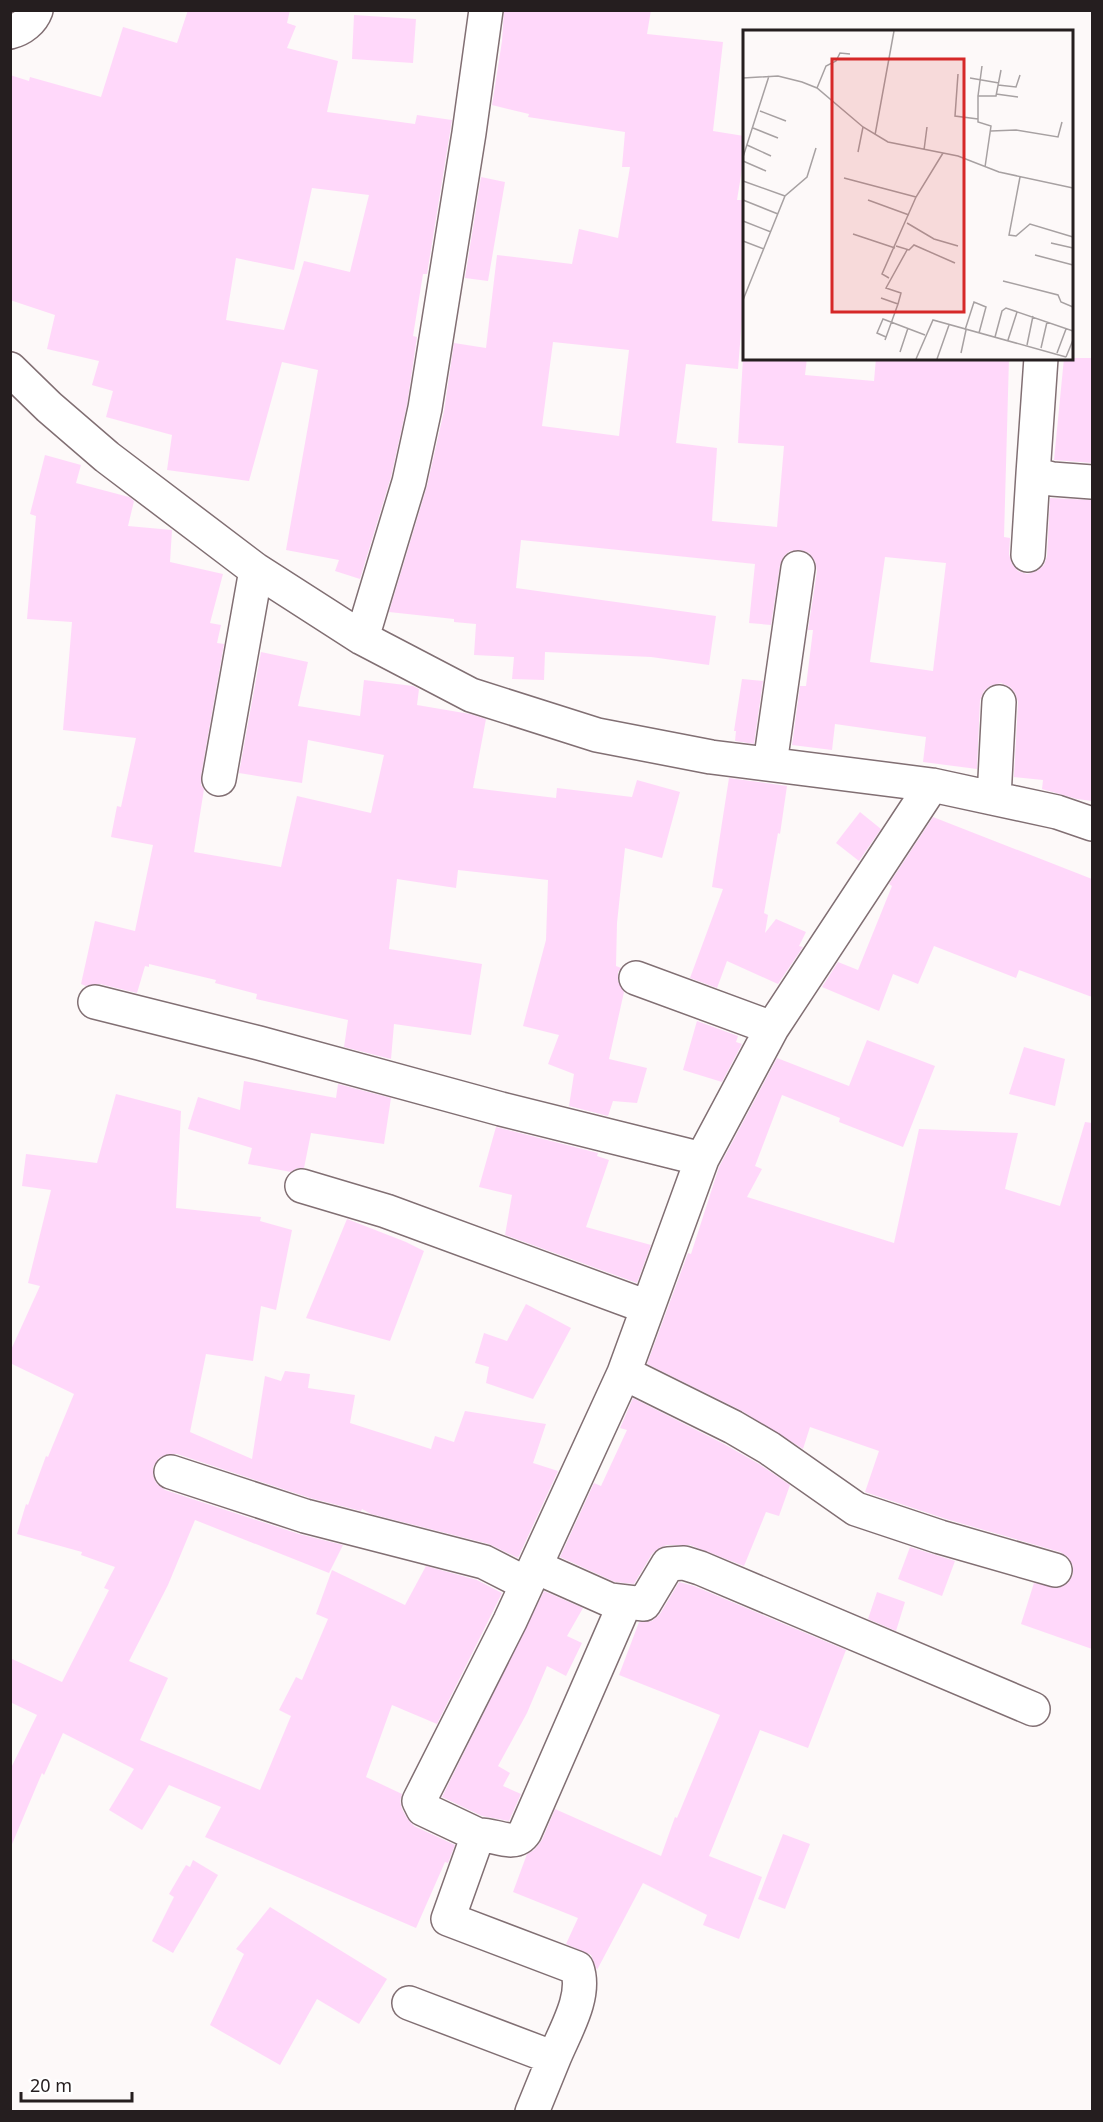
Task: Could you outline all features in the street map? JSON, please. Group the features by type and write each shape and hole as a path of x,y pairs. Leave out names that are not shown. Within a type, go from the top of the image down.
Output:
{"street":[{"path":"10,32 18,30 33,18 36,10"},
{"path":"362,638 409,482 425,408 469,133 486,10"},
{"path":"1028,555 1041,360"},
{"path":"10,369 49,407 107,457 256,570 362,638 471,694 597,735 711,757 932,785 1057,812 1092,824"},
{"path":"1034,474 1052,479 1092,482"},
{"path":"770,764 798,568"},
{"path":"219,778 256,570"},
{"path":"994,798 999,702"},
{"path":"625,1603 522,1836 510,1840 485,1834 478,1835 423,1809 419,1801 531,1575 624,1373 702,1159 772,1028 932,785"},
{"path":"636,978 772,1028"},
{"path":"95,1002 259,1043 501,1110 702,1159"},
{"path":"302,1186 386,1211 647,1307"},
{"path":"624,1373 733,1427 856,1509 940,1537 1055,1570"},
{"path":"171,1472 305,1516 531,1575 625,1603 644,1604 668,1564 684,1563 1033,1709"},
{"path":"478,1835 448,1918 577,1968 581,1979 580,1993 532,2112"},
{"path":"409,2003 554,2058"}],"building":[{"path":"188,10 290,10 287,23 296,26 287,48 338,61 327,112 415,124 417,115 452,120 427,274 423,274 413,336 417,337 407,405 391,477 360,579 335,571 339,560 286,550 318,370 282,362 249,481 167,470 172,435 106,417 113,391 92,385 99,361 47,349 55,315 10,300 10,75 29,81 30,77 101,97 123,27 177,43","holes":["312,188 369,195 350,272 304,261 284,330 226,320 236,258 294,270"]},
{"path":"504,10 651,10 647,34 723,42 713,131 743,136 743,163 737,200 743,200 743,306 738,369 686,364 676,443 717,448 712,521 777,527 784,446 738,443 743,358 743,360 807,360 805,375 874,381 876,360 1009,360 1004,537 1010,538 1009,554 1012,564 1018,571 1027,574 1037,571 1044,565 1047,556 1050,498 1092,500 1092,801 1042,789 1043,780 1014,777 1018,702 1010,687 1001,683 990,686 984,691 980,700 977,769 923,762 926,737 835,724 832,750 792,745 800,686 806,686 813,630 808,630 817,571 815,561 809,553 801,550 790,551 784,556 780,565 771,625 749,623 755,564 521,540 516,588 716,616 709,665 651,657 545,652 544,680 512,679 514,657 474,655 476,624 454,622 454,619 389,612 427,486 444,411 454,343 486,348 497,255 572,264 579,229 618,238 630,167 622,167 625,132 528,117 529,114 492,105 502,41","holes":["553,342 629,350 619,436 542,426","885,557 946,563 933,671 870,662"]},
{"path":"354,15 416,19 413,63 352,59"},
{"path":"481,177 505,182 488,281 465,278"},
{"path":"1092,358 1092,463 1054,460 1064,360"},
{"path":"45,455 81,465 76,483 129,497 134,501 128,526 172,530 170,562 223,574 210,623 221,625 217,643 224,644 201,776 201,785 204,789 194,852 281,867 297,796 371,813 384,755 308,740 302,783 239,773 261,652 308,662 298,706 360,716 364,680 413,686 419,689 417,705 486,719 473,788 556,798 557,788 632,797 637,780 680,792 662,858 625,848 617,923 616,966 621,968 618,972 618,981 624,992 609,1059 647,1068 637,1103 613,1101 608,1116 569,1106 574,1074 548,1064 559,1035 523,1026 546,940 548,880 458,870 456,888 397,879 389,949 482,964 471,1035 394,1024 391,1059 344,1047 348,1020 256,999 257,994 215,983 216,980 149,964 149,967 145,966 137,993 100,984 86,986 81,984 95,921 135,931 153,845 111,837 117,806 121,807 136,738 63,730 72,622 27,619 36,516 30,514"},
{"path":"742,679 763,681 754,744 735,741 736,731 734,731"},
{"path":"729,778 787,786 764,913 768,915 765,933 776,919 806,932 799,946 803,947 778,984 727,961 717,988 690,978 723,889 712,887"},
{"path":"860,812 881,829 859,861 836,843"},
{"path":"933,817 1092,879 1092,997 1019,970 1016,978 934,946 918,984 893,974 879,1011 822,987 838,962 858,970 892,886 889,884"},
{"path":"697,1021 738,1036 736,1042 742,1044 722,1082 683,1070"},
{"path":"867,1040 935,1066 903,1147 839,1122 840,1118 782,1095 755,1166 762,1169 747,1197 894,1243 919,1129 1018,1133 1005,1189 1060,1206 1085,1122 1092,1123 1092,1649 1021,1624 1034,1583 1059,1588 1068,1583 1073,1575 1073,1566 1068,1557 1060,1552 946,1519 865,1492 879,1451 810,1427 803,1449 742,1411 647,1364 688,1253 691,1254 719,1167 777,1058 849,1086"},
{"path":"1024,1047 1065,1059 1055,1106 1009,1094"},
{"path":"244,1081 336,1098 338,1084 391,1098 384,1144 311,1133 304,1168 297,1168 291,1172 248,1164 252,1148 188,1129 198,1097 240,1110"},
{"path":"116,1094 181,1111 176,1208 261,1217 260,1221 292,1230 276,1310 261,1306 253,1361 206,1354 190,1432 252,1459 265,1376 281,1381 285,1371 310,1374 308,1388 355,1395 350,1423 431,1449 435,1436 454,1442 465,1411 546,1424 533,1463 558,1471 518,1558 489,1544 371,1514 362,1509 361,1511 310,1498 177,1454 168,1454 159,1458 153,1467 153,1476 157,1484 165,1490 299,1534 343,1545 329,1573 195,1520 168,1585 129,1661 168,1678 140,1740 260,1790 291,1716 279,1710 296,1677 302,1680 328,1619 316,1614 332,1570 405,1605 426,1566 477,1580 502,1593 437,1724 392,1705 366,1777 402,1794 400,1801 402,1809 414,1826 455,1845 448,1863 445,1862 416,1928 205,1837 221,1807 169,1785 142,1830 109,1810 134,1769 63,1733 44,1775 42,1773 10,1849 10,1770 37,1715 10,1702 10,1658 62,1682 109,1590 104,1588 115,1567 81,1555 82,1552 17,1534 26,1504 28,1505 46,1456 48,1457 74,1394 10,1363 10,1352 40,1286 28,1283 51,1190 22,1186 26,1154 97,1163"},
{"path":"496,1127 598,1153 597,1156 609,1160 586,1227 651,1245 637,1283 505,1235 512,1195 479,1187"},
{"path":"347,1219 424,1251 390,1341 306,1318"},
{"path":"526,1304 571,1328 533,1399 486,1383 489,1367 475,1363 484,1333 507,1341"},
{"path":"633,1398 724,1444 790,1485 779,1516 766,1512 744,1566 690,1545 667,1545 652,1554 634,1584 615,1582 560,1557 594,1483 601,1486 627,1430 620,1428"},
{"path":"910,1547 955,1561 942,1596 898,1579"},
{"path":"679,1582 694,1586 846,1650 808,1748 760,1730 709,1856 762,1877 739,1939 703,1925 707,1915 643,1883 597,1970 591,1955 566,1944 578,1918 513,1892 527,1854 534,1850 542,1840 555,1809 661,1856 675,1817 677,1818 720,1715 619,1675 639,1622 652,1621 660,1614"},
{"path":"544,1591 583,1608 567,1636 582,1643 566,1676 547,1666 527,1713 498,1766 510,1773 503,1786 521,1794 509,1821 482,1816 442,1797"},
{"path":"877,1592 905,1602 896,1631 868,1619"},
{"path":"783,1834 810,1844 785,1909 758,1899"},
{"path":"193,1860 218,1875 173,1953 152,1941 174,1897 169,1894 186,1865 190,1867"},
{"path":"270,1907 387,1979 359,2024 317,1999 280,2065 210,2025 244,1954 236,1949"}]}
